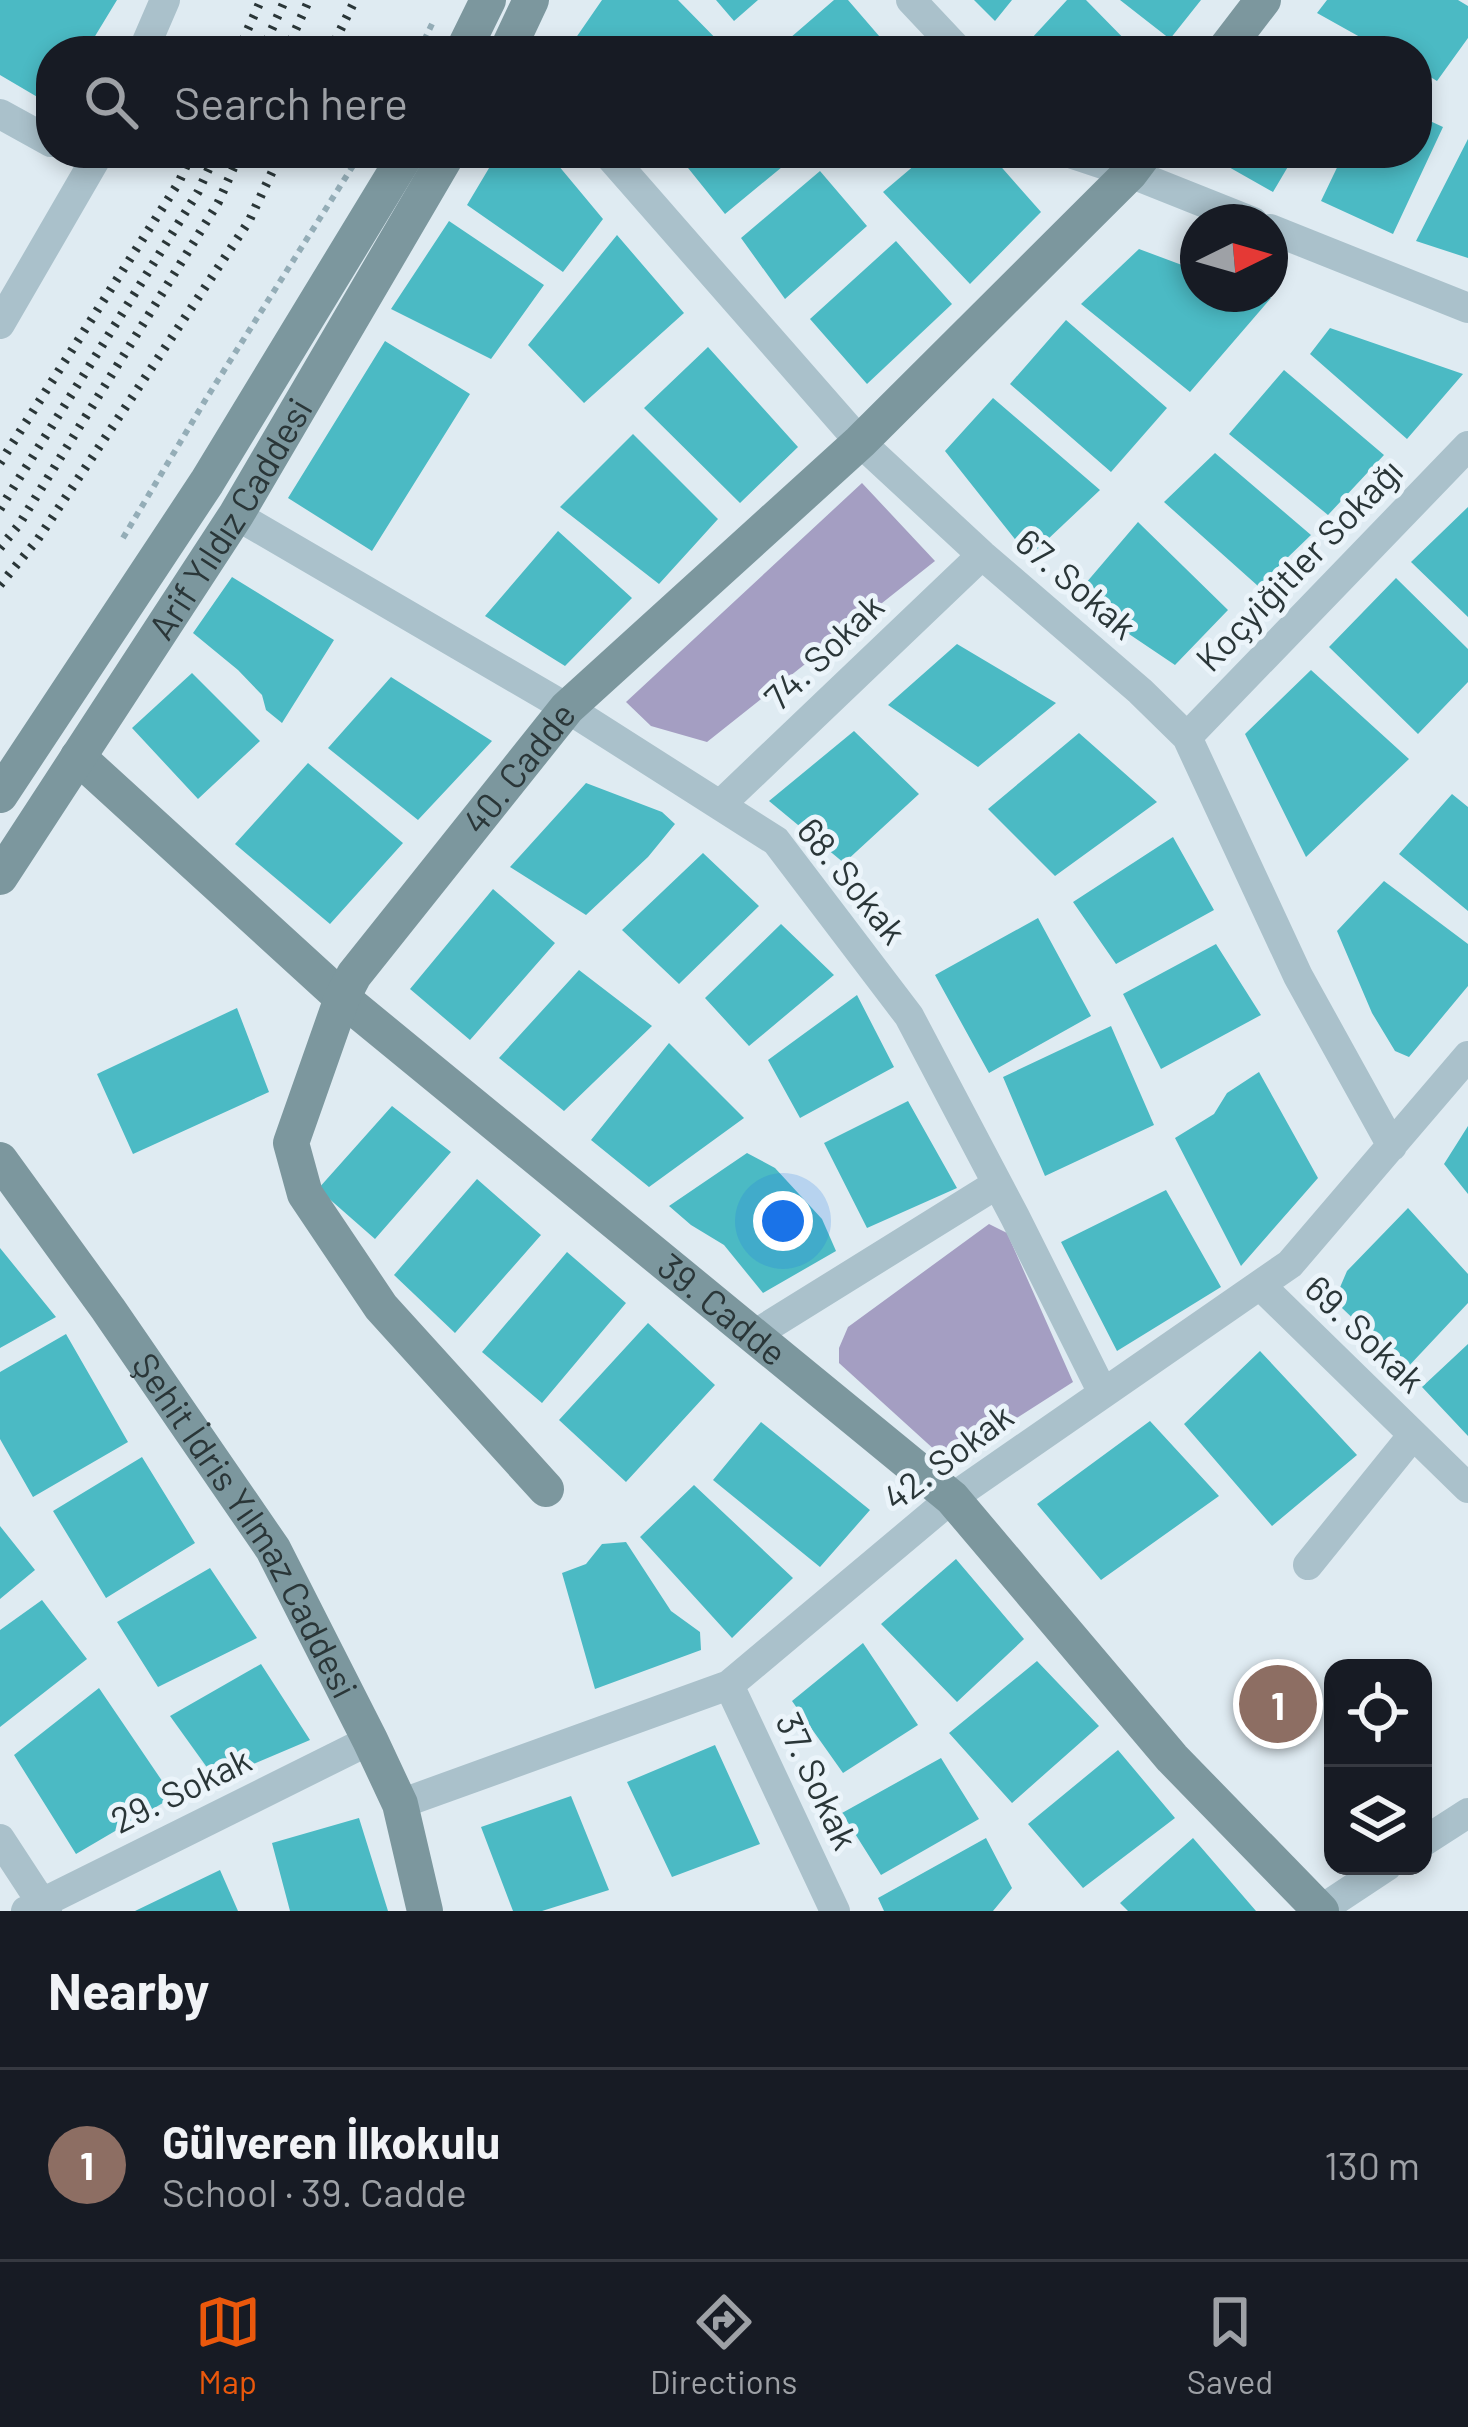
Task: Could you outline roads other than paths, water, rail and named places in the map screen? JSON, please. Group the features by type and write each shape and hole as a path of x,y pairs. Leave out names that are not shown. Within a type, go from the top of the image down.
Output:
{"street":[{"path":"149,36 165,0"},
{"path":"471,36 488,0"},
{"path":"517,36 532,0"},
{"path":"911,0 945,36"},
{"path":"1235,36 1263,0"},
{"path":"0,114 36,134"},
{"path":"0,324 81,168"},
{"name":"Arif Yıldız Caddesi","path":"0,795 207,482 398,168"},
{"name":"Arif Yıldız Caddesi","path":"0,877 236,514 439,168"},
{"name":"67. Sokak","path":"620,168 860,442 1187,737 1298,976 1392,1145"},
{"name":"40. Cadde","path":"546,1489 381,1306 305,1193 291,1143 342,998 354,975 567,708 860,442 1132,168"},
{"path":"1147,168 1217,204"},
{"path":"1288,236 1468,308"},
{"name":"Koçyiğitler Sokağı","path":"1187,737 1468,446"},
{"name":"68. Sokak","path":"236,514 567,708 776,841 909,1016 1103,1393"},
{"name":"74. Sokak","path":"720,805 982,555"},
{"name":"39. Cadde","path":"78,757 342,998 952,1498 1172,1759 1320,1911"},
{"name":"42. Sokak","path":"400,1804 728,1685 952,1498 1290,1264 1468,1056"},
{"name":"Şehit İdris Yılmaz Caddesi","path":"2,1164 273,1549 400,1804 425,1911"},
{"path":"754,1335 998,1184"},
{"name":"69. Sokak","path":"1260,1285 1468,1488"},
{"path":"1308,1565 1413,1436"},
{"name":"37. Sokak","path":"728,1685 835,1911"},
{"name":"29. Sokak","path":"38,1908 370,1740"},
{"path":"1432,1836 1468,1813"},
{"path":"0,1839 38,1908"},
{"path":"1320,1911 1374,1875"}],"railway":[{"path":"245,36 261,0"},
{"path":"269,36 285,0"},
{"path":"293,36 309,0"},
{"path":"337,36 355,0"},
{"path":"0,463 185,168"},
{"path":"0,509 209,168"},
{"path":"0,548 218,203 233,168"},
{"path":"0,585 38,539 249,221 274,168"}],"place":[{"name":"Gülveren İlkokulu","path":"1278,1704"}]}
